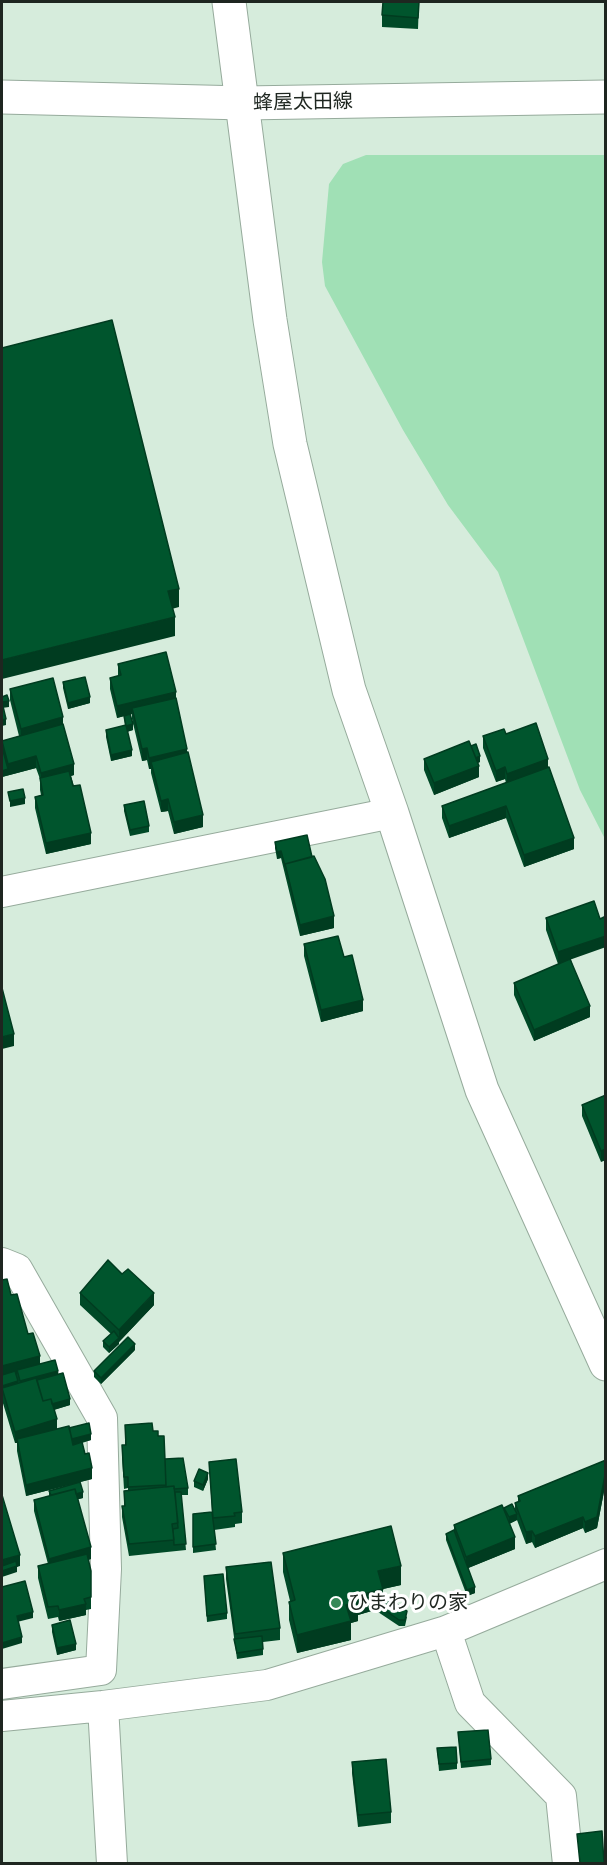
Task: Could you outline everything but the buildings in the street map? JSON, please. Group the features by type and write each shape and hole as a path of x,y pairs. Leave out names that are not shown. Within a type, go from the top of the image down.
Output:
{"street":[{"path":"229,2 244,102 270,320 290,444 349,690 392,813 482,1090 606,1364"},
{"name":"蜂屋太田線","path":"2,97 244,102 606,97"},
{"path":"2,892 392,813"},
{"path":"2,1263 17,1269 102,1418 106,1569 101,1670 2,1684"},
{"path":"2,1716 103,1706 267,1685 446,1631 606,1564"},
{"path":"446,1631 470,1703 561,1796 568,1863"},
{"path":"103,1706 112,1863"}],"green space":[{"path":"366,155 605,155 605,839 580,790 498,572 448,505 403,430 325,286 322,262 329,184 343,164"}],"place":[{"name":"ひまわりの家","path":"336,1603"}]}
